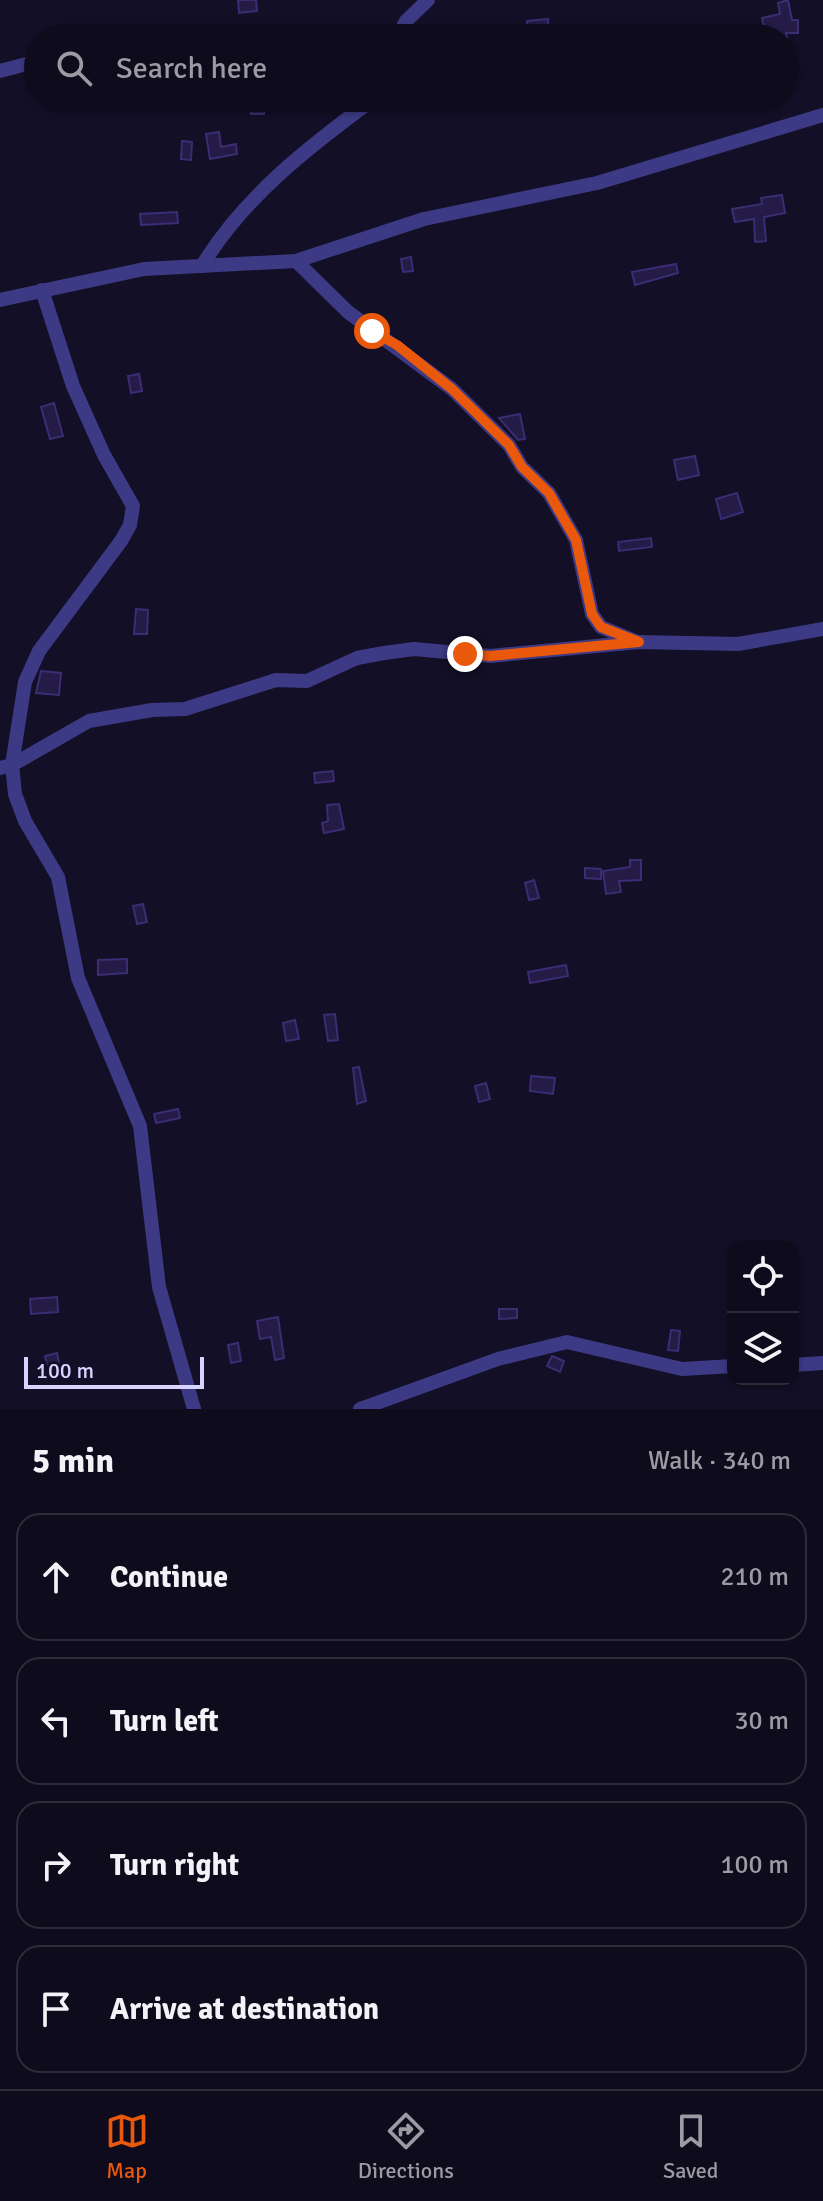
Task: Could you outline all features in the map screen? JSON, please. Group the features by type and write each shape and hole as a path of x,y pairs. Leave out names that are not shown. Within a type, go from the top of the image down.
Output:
{"street":[{"path":"404,24 428,0"},
{"path":"0,71 24,65"},
{"path":"202,266 236,218 292,162 357,112"},
{"path":"0,300 144,269 296,261 424,219 597,183 823,115"},
{"path":"296,261 348,312 397,345 452,389 509,445 522,467 549,493 576,540 592,614 601,627 639,642"},
{"path":"42,290 73,386 104,455 133,506 130,525 121,541 39,651 25,682 6,766 25,821 58,877 78,978 140,1126 159,1287 194,1409"},
{"path":"6,766 89,721 152,710 185,709 276,680 307,681 357,658 384,653 414,649 490,656 639,642 738,644 823,629"},
{"path":"360,1409 498,1359 567,1342 682,1369 727,1366"},
{"path":"799,1365 823,1363"}],"building":[{"path":"238,0 256,0 257,11 239,13"},
{"path":"788,0 792,20 798,20 798,24 763,24 762,18 780,14 778,3"},
{"path":"548,19 548,24 527,24 527,21"},
{"path":"219,132 221,147 236,144 237,154 210,159 206,134"},
{"path":"182,141 192,142 191,160 181,159"},
{"path":"782,195 785,213 764,217 766,241 755,242 754,219 735,222 732,209 762,204 761,198"},
{"path":"177,212 178,223 141,225 140,214"},
{"path":"411,257 413,271 403,272 401,259"},
{"path":"676,264 678,273 635,285 632,272"},
{"path":"139,374 142,391 131,393 128,376"},
{"path":"54,403 63,436 50,439 41,407"},
{"path":"520,414 525,439 518,440 499,418"},
{"path":"695,456 699,475 678,480 674,460"},
{"path":"737,493 743,512 721,519 716,499"},
{"path":"651,538 652,547 619,551 618,542"},
{"path":"136,609 148,610 147,634 134,634"},
{"path":"41,671 61,673 59,695 36,693"},
{"path":"333,771 334,781 315,783 314,773"},
{"path":"339,804 344,829 324,833 322,823 328,821 327,805"},
{"path":"630,860 641,860 641,880 619,881 621,892 606,894 603,871 630,867"},
{"path":"585,868 601,869 601,879 585,878"},
{"path":"534,880 539,898 529,900 525,883"},
{"path":"143,904 147,922 137,924 133,906"},
{"path":"127,959 127,973 98,975 98,960"},
{"path":"566,965 568,976 530,983 528,972"},
{"path":"335,1014 338,1040 328,1041 324,1015"},
{"path":"295,1020 299,1039 286,1041 283,1023"},
{"path":"359,1067 366,1101 357,1104 353,1068"},
{"path":"531,1076 555,1078 553,1094 530,1091"},
{"path":"486,1083 490,1099 479,1102 475,1086"},
{"path":"178,1109 180,1118 156,1123 154,1114"},
{"path":"57,1297 58,1312 31,1314 30,1299"},
{"path":"499,1309 517,1309 517,1318 499,1319"},
{"path":"278,1317 284,1358 275,1360 271,1337 260,1339 257,1321"},
{"path":"671,1330 680,1331 678,1351 668,1350"},
{"path":"238,1343 241,1361 231,1363 228,1345"},
{"path":"57,1353 59,1363 47,1365 45,1356"},
{"path":"552,1356 564,1361 560,1372 547,1366"}],"route":[{"path":"372,331 397,345 452,389 509,445 522,467 549,493 576,540 582,558 584,590 592,614 601,627 639,642 490,656 465,654"}]}
